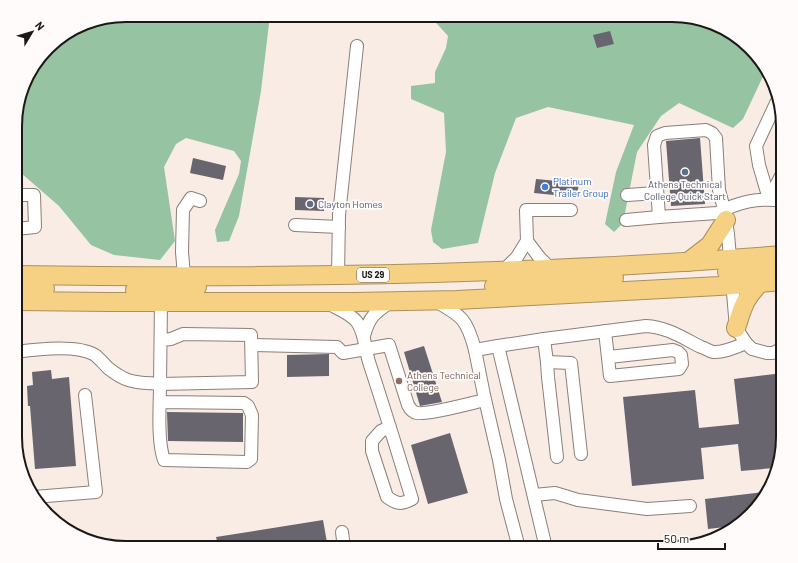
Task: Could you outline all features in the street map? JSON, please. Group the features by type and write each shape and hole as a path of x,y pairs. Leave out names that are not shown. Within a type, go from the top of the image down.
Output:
{"highway":[{"path":"688,262 710,245 725,215"},
{"name":"US 29","path":"22,301 326,302 433,300 731,272 776,257"},
{"name":"US 29","path":"22,275 338,276 502,272 688,262 731,272 760,284 776,282"},
{"path":"415,300 439,292 529,283 776,269"},
{"path":"22,288 156,290 233,285 267,276"},
{"path":"736,328 746,300 760,284"}],"lane":[{"path":"338,276 339,227 358,46"},
{"path":"769,199 759,165 756,146 774,108"},
{"path":"659,217 654,145 657,136 665,133 706,130 712,133 716,138 719,190 725,215 736,328 752,349 767,354 776,352"},
{"path":"769,199 776,184"},
{"path":"627,195 657,193"},
{"path":"22,195 34,195 35,228 22,229"},
{"path":"184,276 182,252 183,210 191,198 200,201"},
{"path":"725,215 739,202 769,199 776,200"},
{"path":"502,272 517,257 527,241 526,210 571,210"},
{"path":"626,220 717,213 725,215"},
{"path":"295,226 339,227"},
{"path":"527,241 539,257 551,269"},
{"path":"433,300 460,316 466,323 470,332 493,429 506,499 517,541"},
{"path":"364,336 366,326 372,316 393,301"},
{"path":"160,402 244,404 248,406 252,416 251,459 248,462 164,460 161,452 160,402 161,302"},
{"path":"326,302 353,318 357,322 364,336 366,350 390,427 412,499 405,503 396,503 387,497 372,451 372,441 382,431 390,427"},
{"path":"475,350 544,338 646,326 657,326 669,330 713,352 725,350 746,343"},
{"path":"605,332 610,376 679,369 682,364 681,355 676,351 670,350 608,357"},
{"path":"22,351 75,348 96,356 106,367 118,376 131,382 160,384 252,382 252,335 183,334 171,339 161,340"},
{"path":"544,338 548,362 548,377 557,457"},
{"path":"252,345 338,347 343,353 389,345 408,405 415,413 430,412 485,400"},
{"path":"498,346 544,541"},
{"path":"548,362 571,363 581,454"},
{"path":"40,496 96,492 85,395"},
{"path":"534,495 555,493 578,500 647,509 690,506"},
{"path":"342,532 343,541"}],"green space":[{"path":"126,22 269,22 261,91 239,216 229,241 217,242 215,230 239,174 241,161 234,151 186,138 176,144 164,167 175,241 160,260 114,255 91,245 59,206 22,174 23,112 30,86 39,68 63,43 86,30 106,24"},
{"path":"435,22 679,22 706,28 730,39 746,52 763,76 743,119 733,128 679,103 661,116 637,152 623,223 614,232 605,224 616,172 634,125 548,107 516,118 495,173 478,243 442,249 433,242 431,230 446,152 444,113 411,99 411,86 435,83 435,72 446,48 448,36"}],"building":[{"path":"610,31 614,44 597,48 593,35"},
{"name":"Athens Technical College Quick Start","path":"700,138 705,204 671,206 666,141"},
{"path":"193,158 226,166 223,180 190,173"},
{"path":"536,179 579,183 577,195 555,192 554,195 534,193"},
{"name":"Clayton Homes","path":"295,197 324,198 324,211 295,210"},
{"path":"424,346 442,402 420,406 404,352"},
{"path":"329,354 329,376 287,377 287,355"},
{"path":"51,370 52,379 69,377 76,466 35,469 27,386 33,385 32,372"},
{"path":"776,374 776,444 771,468 741,471 738,444 701,448 704,479 632,486 623,397 695,390 699,428 739,424 734,379"},
{"path":"167,412 243,413 243,442 168,441"},
{"path":"450,433 468,493 428,504 411,445"},
{"path":"760,493 746,511 724,527 708,529 705,499"},
{"path":"323,520 327,541 217,541 216,537"}],"place":[{"name":"Athens Technical College Quick Start","path":"685,172"},
{"name":"Platinum Trailer Group","path":"545,187"},
{"name":"Clayton Homes","path":"310,204"},
{"name":"Athens Technical College","path":"399,381"}]}
